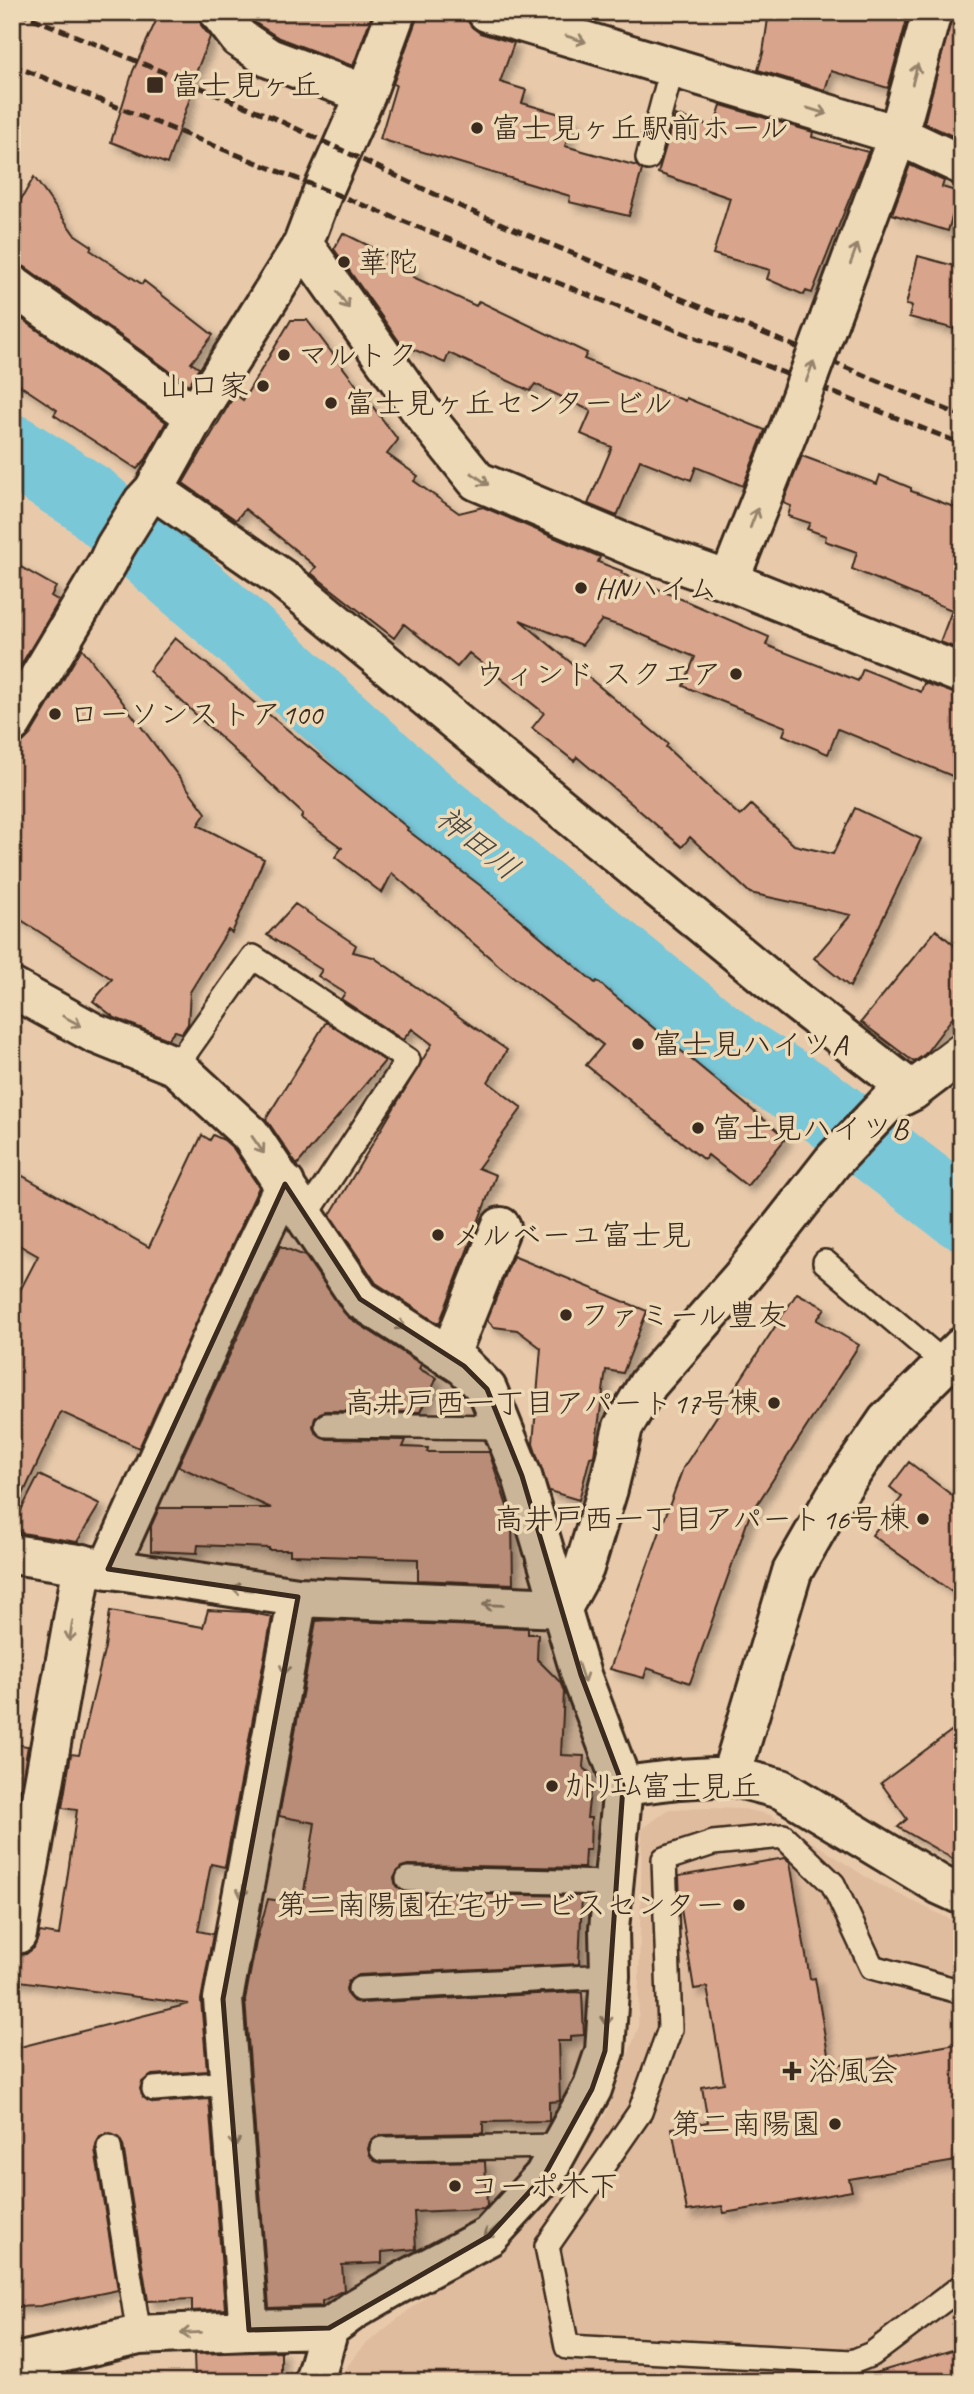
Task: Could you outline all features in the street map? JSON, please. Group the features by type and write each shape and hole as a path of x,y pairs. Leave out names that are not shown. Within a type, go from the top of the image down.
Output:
{"street":[{"path":"219,12 239,38 269,58 366,94"},
{"path":"12,723 115,547 303,244 366,94 396,12"},
{"path":"487,12 898,135 962,165"},
{"path":"729,582 791,424 898,135 932,12"},
{"path":"303,244 424,415 477,481 641,551 729,582 962,674"},
{"path":"12,285 195,416"},
{"path":"148,496 284,579 793,999 900,1097"},
{"path":"12,988 94,1033 176,1066 250,1134 360,1299 464,1366 487,1389 522,1476 581,1675 623,1786 609,1929 610,1976 605,2051 592,2089 544,2176 489,2236 393,2287 329,2328 139,2335 12,2364"},
{"path":"562,1608 584,1568 623,1427 648,1384 742,1277 833,1161 900,1097 962,1053"},
{"path":"12,1934 18,1934 95,1567 224,1312 285,1184"},
{"path":"449,1357 501,1227"},
{"path":"730,1776 792,1572 835,1497 887,1421 953,1355"},
{"path":"12,1554 298,1597 562,1608"},
{"path":"249,2330 222,1999 298,1597"},
{"path":"623,1786 730,1776 780,1788 940,1885 962,1895"},
{"path":"314,2382 329,2328"}],"lane":[{"path":"648,158 672,68"},
{"path":"176,1066 253,957 408,1060 305,1217"},
{"path":"825,1262 953,1355"},
{"path":"327,1425 502,1427"},
{"path":"962,1992 872,1967 833,1884 783,1836 713,1843 664,1859 670,2029 640,2112 547,2246 568,2347 852,2362 872,2354 962,2286"},
{"path":"408,1879 614,1883"},
{"path":"360,1989 610,1976"},
{"path":"154,2089 229,2083"},
{"path":"382,2149 561,2146"},
{"path":"110,2147 139,2335"}],"highlighted area":[{"path":"285,1184 360,1299 464,1366 487,1389 522,1476 581,1675 623,1786 605,2051 592,2089 544,2176 489,2236 329,2328 249,2330 223,1999 298,1597 108,1569"}],"shaded area":[{"name":"浴風会","path":"669,1809 744,1809 771,1815 874,1882 962,1925 962,2382 335,2382 362,2347 459,2270 517,2238 606,2114 638,2028 642,1829"}],"building":[{"path":"160,12 198,12 201,25 210,37 188,93 191,95 167,164 111,142 133,71"},
{"path":"247,12 373,12 353,66 279,38 254,22"},
{"path":"431,12 468,21 480,33 514,43 500,82 526,90 522,103 574,118 565,146 637,166 642,170 629,216 569,202 570,196 380,139 396,85 393,84 417,18"},
{"path":"769,12 909,12 888,88 831,71 825,90 758,70"},
{"path":"953,12 962,12 962,120 957,138 924,123"},
{"path":"721,105 813,132 812,137 868,152 812,293 806,291 804,295 767,279 770,270 713,254 730,198 658,173 675,115 714,127"},
{"path":"910,165 944,181 942,187 959,192 948,231 892,214"},
{"path":"34,177 74,234 92,246 90,250 142,284 144,281 213,335 191,363 199,368 189,385 25,267 12,263 12,215"},
{"path":"343,233 416,269 413,277 476,306 479,301 587,353 584,359 685,401 686,398 765,430 743,486 696,467 691,480 640,460 617,516 588,504 612,447 581,434 591,411 535,384 530,391 449,353 445,363 401,344 334,249"},
{"path":"918,256 962,268 962,321 958,321 955,329 909,317 912,306 906,305"},
{"path":"22,319 166,422 146,459 137,469 54,415 57,410 12,380 12,334"},
{"path":"291,320 307,320 398,440 387,454 418,476 414,481 459,513 483,507 600,557 598,562 622,571 621,573 769,637 766,645 858,681 863,669 921,692 924,683 962,695 962,780 838,729 828,754 783,735 786,727 683,686 695,657 626,628 602,620 582,645 520,620 668,744 666,747 740,816 751,805 794,845 833,854 855,808 921,839 850,987 814,958 851,915 750,893 690,837 682,847 577,757 574,761 532,728 544,713 469,653 457,667 404,624 394,638 311,573 316,567 245,509 236,520 183,483 235,394 243,400"},
{"path":"802,456 877,484 880,475 911,488 911,491 962,510 962,650 940,642 952,610 852,569 857,552 825,541 826,536 807,529 810,523 788,516 791,506 783,503"},
{"path":"12,562 56,587 51,596 59,601 12,680"},
{"path":"175,638 786,1138 747,1186 708,1155 704,1160 586,1065 603,1045 503,969 392,873 382,893 335,857 342,848 301,818 303,814 149,671"},
{"path":"82,648 206,813 198,825 264,859 232,933 228,930 190,992 188,1024 182,1033 175,1031 168,1039 115,1018 93,1001 112,979 12,914 12,745 23,742 31,734"},
{"path":"295,904 356,945 353,952 373,957 507,1050 488,1082 522,1108 478,1168 496,1175 439,1324 376,1283 330,1215 432,1044 412,1029 403,1040 341,999 345,993 318,976 322,970 267,935"},
{"path":"936,930 962,952 962,1005 925,1054 914,1062 861,1022"},
{"path":"326,1022 385,1061 297,1165 266,1119"},
{"path":"202,1135 210,1140 213,1135 233,1148 259,1187 139,1448 61,1412 12,1518 12,1306 38,1256 12,1241 12,1170 149,1247"},
{"path":"280,1246 305,1256 348,1317 421,1364 419,1369 437,1378 420,1412 326,1411 315,1418 315,1432 327,1439 406,1440 403,1447 428,1448 427,1452 489,1452 512,1521 513,1584 418,1580 418,1559 290,1555 290,1550 198,1545 197,1553 151,1551 151,1526 159,1508 271,1508 178,1466"},
{"path":"513,1256 647,1311 623,1373 606,1370 594,1456 590,1457 579,1500 549,1491 533,1444 541,1348 517,1330 494,1327 487,1320"},
{"path":"797,1293 825,1308 817,1320 859,1345 749,1517 690,1683 647,1668 644,1678 610,1669 683,1468"},
{"name":"高井戸西一丁目アパート16号棟","path":"909,1462 962,1503 962,1599 872,1535 902,1497 890,1487"},
{"path":"39,1475 100,1504 77,1542 22,1533 12,1528"},
{"path":"208,1610 248,1612 272,1617 225,1867 211,1864 198,1931 213,1934 201,2000 207,2071 152,2075 142,2082 140,2089 143,2097 154,2103 209,2099 225,2309 192,2311 192,2299 148,2301 123,2145 119,2138 107,2133 100,2137 95,2149 118,2290 40,2306 12,2307 12,2049 189,2004 12,1980 12,1956 26,1954 34,1948 40,1932 59,1935 77,1810 62,1808 71,1754 79,1755 105,1647 110,1611 203,1627"},
{"path":"316,1621 528,1628 528,1634 538,1634 537,1659 560,1682 564,1691 561,1755 584,1756 583,1767 592,1775 587,1818 591,1818 590,1850 585,1850 584,1868 408,1865 401,1867 394,1878 396,1886 408,1893 582,1896 579,1964 359,1975 348,1982 348,1996 361,2003 577,1992 582,1993 584,2035 570,2036 570,2041 558,2041 560,2101 549,2102 549,2121 483,2122 483,2133 382,2135 370,2142 370,2156 382,2163 485,2161 487,2206 484,2209 414,2212 416,2249 382,2252 382,2263 342,2265 344,2290 322,2301 322,2306 269,2308 245,2000 256,1942 268,1899 302,1904 315,1823 279,1816"},
{"path":"962,1723 962,1864 898,1827 907,1819 881,1783"},
{"path":"12,1744 28,1746 18,1802 12,1801"},
{"name":"第二南陽園","path":"785,1858 790,1862 810,1979 815,1978 830,2066 962,2043 962,2160 849,2179 852,2191 724,2213 722,2206 687,2211 672,2128 708,2122 702,2087 724,2083 707,1987 694,1989 680,1903 679,1876"},
{"path":"962,2347 962,2382 873,2382 872,2374"},
{"path":"281,2351 281,2382 195,2382 194,2354"}],"waterway":[{"name":"神田川","path":"12,450 89,499 230,622 431,805 735,1051 812,1099 962,1214"}],"railway":[{"path":"18,12 274,118 466,209 962,416"},
{"path":"12,65 962,444"}],"place":[{"name":"富士見ヶ丘","path":"155,85"},
{"name":"富士見ヶ丘駅前ホール","path":"477,128"},
{"name":"華陀","path":"344,262"},
{"name":"マルトク","path":"284,355"},
{"name":"山口家","path":"263,386"},
{"name":"富士見ヶ丘センタービル","path":"331,403"},
{"name":"HNハイム","path":"581,588"},
{"name":"ウィンド スクエア","path":"736,674"},
{"name":"ローソンストア100","path":"55,714"},
{"name":"富士見ハイツA","path":"638,1044"},
{"name":"富士見ハイツB","path":"698,1128"},
{"name":"メルベーユ富士見","path":"438,1235"},
{"name":"ファミール豊友","path":"566,1315"},
{"name":"高井戸西一丁目アパート17号棟","path":"774,1403"},
{"name":"高井戸西一丁目アパート16号棟","path":"923,1519"},
{"name":"ｶﾄﾘｴﾑ富士見丘","path":"552,1786"},
{"name":"第二南陽園在宅サービスセンター","path":"739,1905"},
{"name":"浴風会","path":"792,2071"},
{"name":"第二南陽園","path":"835,2124"},
{"name":"コーポ木下","path":"455,2186"}]}
